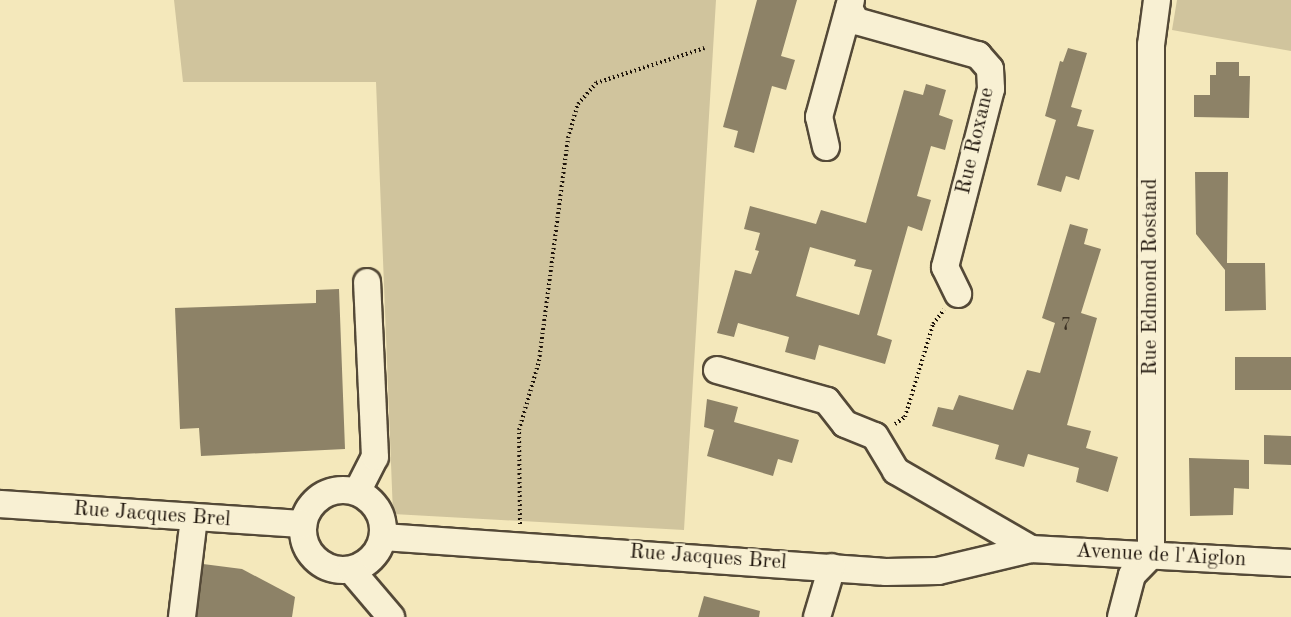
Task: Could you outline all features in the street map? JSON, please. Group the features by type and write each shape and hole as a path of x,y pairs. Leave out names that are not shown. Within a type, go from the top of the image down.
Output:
{"street":[{"name":"Rue Edmond Rostand","path":"1151,555 1151,45 1157,0"},
{"path":"826,147 819,117 850,4"},
{"name":"Rue Roxane","path":"850,4 856,21 978,55 990,69 991,89 945,267 958,294"},
{"path":"357,492 375,457 367,282"},
{"path":"717,370 827,401 845,424 875,436 896,471 1031,549"},
{"path":"337,490 357,492 378,510 383,537 370,560 351,570 337,570 320,563 310,553 303,524 312,505 324,495 337,490"},
{"name":"Rue Jacques Brel","path":"0,504 303,524"},
{"path":"182,617 194,518"},
{"name":"Rue Jacques Brel","path":"383,537 886,572 938,571 1031,549"},
{"name":"Avenue de l'Aiglon","path":"1031,549 1291,563"},
{"path":"1121,617 1132,575 1151,555"},
{"path":"817,617 832,567"},
{"path":"351,570 390,617"}],"path":[{"path":"521,546 519,430 539,361 567,138 578,104 596,84 705,48"},
{"path":"875,436 905,417 933,324 958,294"}],"shaded area":[{"path":"174,0 716,0 684,530 393,514 376,82 183,82"},
{"path":"1177,0 1291,0 1291,51 1172,30"}],"building":[{"path":"757,0 797,0 781,56 795,60 786,90 772,86 754,153 734,147 738,131 723,127"},
{"path":"1068,48 1087,53 1071,107 1082,110 1077,126 1094,130 1079,180 1066,176 1061,192 1037,185 1056,120 1045,116 1060,61 1063,62"},
{"path":"1216,62 1239,62 1239,76 1250,76 1249,118 1194,117 1194,95 1210,95 1210,75 1216,75"},
{"path":"926,84 946,90 939,115 953,120 945,150 931,146 917,196 931,200 922,231 908,226 877,335 892,340 885,364 819,345 815,360 785,352 789,337 738,323 734,337 717,333 735,270 751,274 759,251 755,250 760,233 744,229 750,206 816,224 821,210 866,223 904,90 923,95","holes":["810,247 856,260 854,266 872,270 859,315 796,296"]},
{"path":"1195,172 1228,172 1227,263 1265,263 1266,310 1225,311 1225,270 1196,234"},
{"path":"1070,224 1088,229 1084,244 1101,249 1081,313 1097,318 1067,425 1091,431 1086,448 1118,457 1108,492 1076,482 1079,468 1028,454 1024,467 995,459 999,445 932,426 938,407 953,410 959,395 1013,410 1027,370 1040,373 1055,323 1042,318"},
{"path":"339,289 345,449 201,456 199,428 180,429 175,308 316,303 316,290"},
{"path":"1235,357 1291,357 1291,390 1235,390"},
{"path":"707,399 738,407 734,422 799,440 792,463 778,459 773,476 707,456 714,430 704,427"},
{"path":"1264,435 1291,436 1291,465 1264,464"},
{"path":"1189,458 1249,460 1249,489 1234,488 1233,515 1190,516"},
{"path":"203,564 242,569 295,597 292,617 197,617"},
{"path":"704,596 760,611 759,617 698,617"}]}
